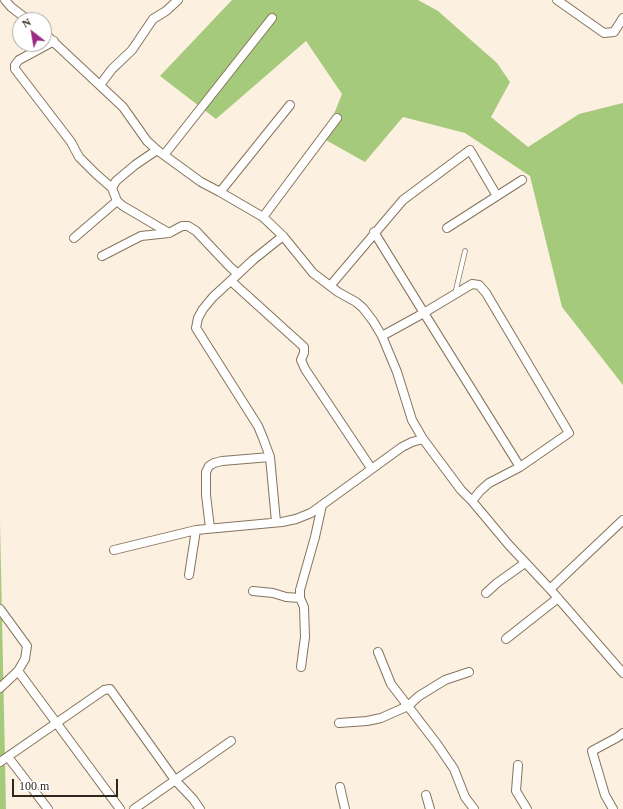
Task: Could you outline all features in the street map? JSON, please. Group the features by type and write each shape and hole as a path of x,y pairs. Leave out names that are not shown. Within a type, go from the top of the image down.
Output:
{"street":[{"path":"5,0 18,12"},
{"path":"100,85 112,69 132,50 153,19 166,11 178,0"},
{"path":"557,0 604,33 614,32 623,18"},
{"path":"164,155 272,18"},
{"path":"169,233 117,201 112,188 79,156 71,142 15,69 14,65 20,60 54,42 128,112 147,141 157,150 201,182 263,217 283,236 313,273 363,308 382,336 397,372 412,420 423,439 461,490 623,673"},
{"path":"220,192 290,105"},
{"path":"263,217 337,118"},
{"path":"112,188 116,181 135,165 157,150"},
{"path":"330,286 374,232 403,200 470,150 497,196"},
{"path":"447,228 522,180"},
{"path":"74,238 117,201"},
{"path":"102,256 141,236 169,233 182,226 188,226 191,227 238,274"},
{"path":"374,232 520,467"},
{"path":"276,522 270,457 258,426 196,328 202,309 213,297 253,260 283,236"},
{"path":"231,281 304,347 304,353 301,360 305,369 371,468"},
{"path":"382,336 472,284 479,285 486,293 569,433 520,467 489,483 472,501"},
{"path":"114,550 196,530 296,519 322,505 402,447 423,439"},
{"path":"210,528 206,495 206,472 209,466 222,461 270,457"},
{"path":"301,667 305,637 304,608 300,598 300,590 315,537 322,505"},
{"path":"550,589 623,520"},
{"path":"189,575 196,530"},
{"path":"486,593 497,583 525,563"},
{"path":"253,591 300,598"},
{"path":"506,639 558,598"},
{"path":"0,688 18,671 25,659 27,646 1,611"},
{"path":"378,652 391,684 454,769 465,797 474,809"},
{"path":"18,671 58,723 120,809"},
{"path":"339,723 367,721 381,718 408,706 419,696 445,680 469,672"},
{"path":"0,762 104,690 110,689 175,780 193,799 200,809"},
{"path":"613,809 605,796 592,751 623,733"},
{"path":"134,809 231,741"},
{"path":"8,757 48,809"},
{"path":"518,765 516,790 527,809"},
{"path":"340,787 345,809"},
{"path":"426,795 430,809"}],"lane":[{"path":"455,294 465,251"}],"green space":[{"path":"232,0 418,0 438,11 497,63 510,82 491,117 528,147 579,114 623,103 623,385 562,307 530,176 465,133 403,117 365,162 324,139 342,94 306,41 216,119 160,76"},
{"path":"0,521 6,809 0,809"}]}
